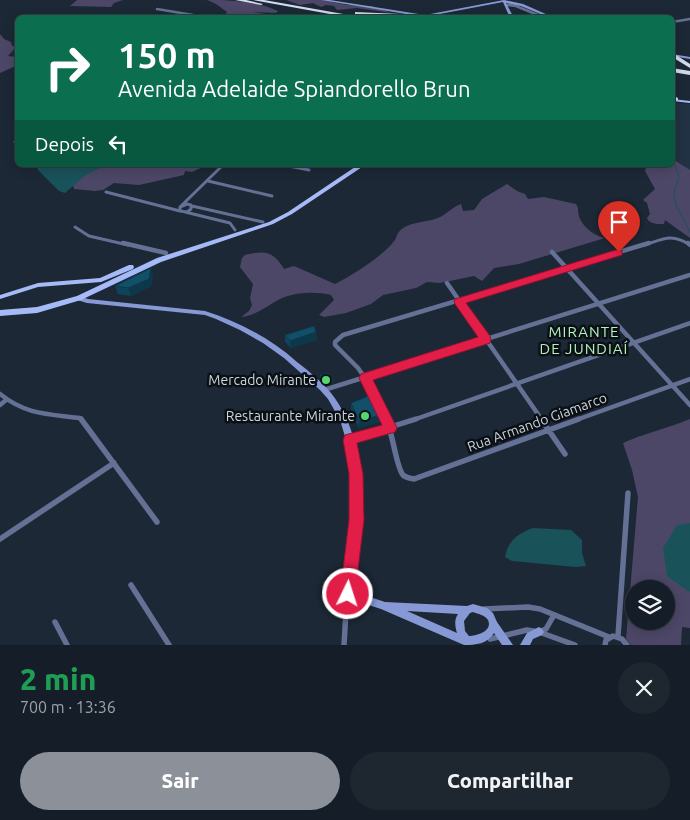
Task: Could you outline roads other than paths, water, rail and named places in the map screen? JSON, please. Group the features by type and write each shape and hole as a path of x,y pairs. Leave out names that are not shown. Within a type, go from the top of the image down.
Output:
{"highway":[{"path":"237,0 326,15"},
{"path":"255,0 345,15"},
{"path":"326,12 400,15"},
{"path":"675,56 690,71"},
{"path":"675,68 690,71"},
{"path":"675,74 690,71"}],"main road":[{"path":"675,98 690,102"},
{"path":"0,297 38,285 101,280 166,253 263,222 282,212 351,167"},
{"path":"0,313 37,310 79,298 159,260 271,223 290,213 359,167"}],"street":[{"path":"323,0 418,15"},
{"path":"520,0 529,8"},
{"path":"428,15 505,2 546,15"},
{"path":"505,2 511,15"},
{"path":"505,2 538,15"},
{"path":"157,9 186,15"},
{"path":"675,21 690,18"},
{"path":"675,55 690,58"},
{"path":"181,209 222,167"},
{"path":"294,167 309,170"},
{"path":"208,180 272,196"},
{"path":"106,192 166,207 190,210 195,194"},
{"path":"181,209 191,205 263,222"},
{"path":"181,209 233,224 235,230"},
{"path":"212,218 217,212"},
{"path":"75,227 89,236 166,253"},
{"path":"391,428 365,378 358,368 335,345 335,342 343,335 671,237 684,240 690,245"},
{"path":"552,252 690,406"},
{"path":"324,390 690,275"},
{"path":"447,283 565,454"},
{"path":"79,298 87,302 205,313 224,319 244,327 272,345 286,355 324,390 341,415 350,440 356,474 356,520 344,645"},
{"path":"350,440 391,428 690,323"},
{"name":"Rua Armando Giamarco","path":"391,428 401,473 407,478 414,479 690,378"},
{"path":"0,394 6,400 32,414 80,418 157,522"},
{"path":"0,405 6,400"},
{"path":"0,538 114,463"},
{"path":"627,645 618,636 628,493"},
{"path":"131,585 169,645"},
{"path":"348,594 382,605 475,644 485,644 490,639 493,632 493,624"},
{"path":"382,605 468,610 528,606 609,637 618,636"},
{"path":"479,609 485,612 508,645"},
{"path":"468,610 460,619 459,626 461,632 475,644"},
{"path":"525,645 530,636 546,629 554,615"},
{"path":"55,622 67,645"},
{"path":"490,639 526,630 539,632 575,645"},
{"path":"605,645 609,637"}],"waterway":[{"path":"675,165 679,176 674,193 676,205 690,232"}],"place":[{"name":"Mercado Mirante","path":"326,380"},
{"name":"Restaurante Mirante","path":"365,416"}],"district":[{"name":"MIRANTE DE JUNDIAÍ","path":"584,340"}]}
